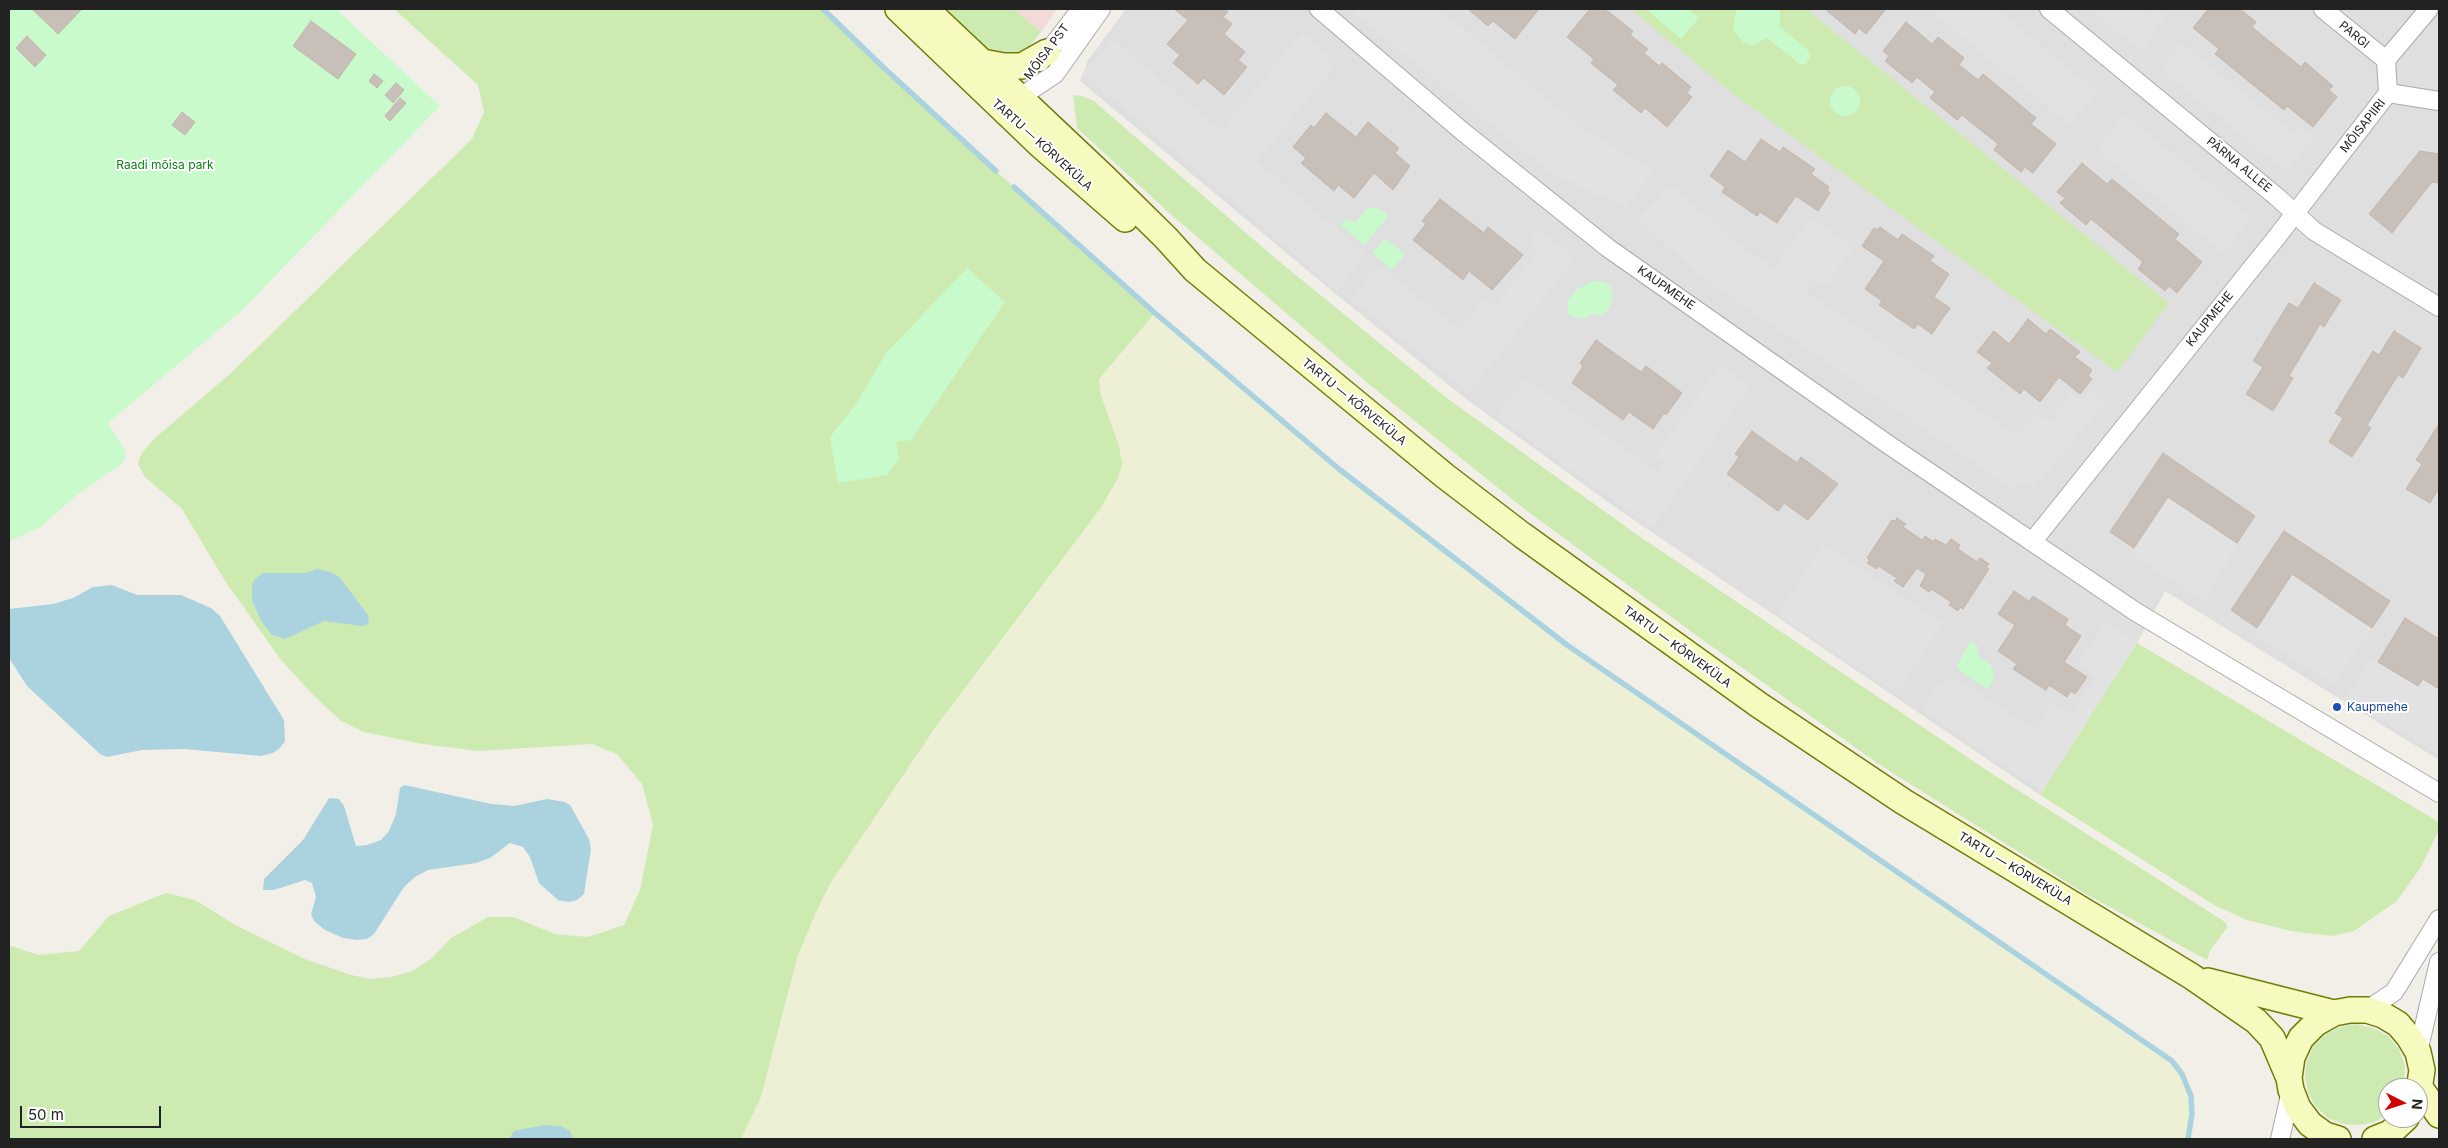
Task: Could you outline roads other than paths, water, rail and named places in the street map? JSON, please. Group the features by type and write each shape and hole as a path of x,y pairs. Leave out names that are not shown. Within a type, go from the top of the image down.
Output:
{"main road":[{"name":"TARTU — KÕRVEKÜLA","path":"898,9 1012,105 1104,177 1166,238 1195,270 1276,339 1445,476 1674,645 1904,802 2192,976 2256,1021 2272,1038 2298,1108 2310,1124 2325,1135 2338,1139"},
{"name":"TARTU — KÕRVEKÜLA","path":"926,9 982,62 1012,105"},
{"path":"982,62 1004,66 1022,66 1047,52"},
{"name":"TARTU — KÕRVEKÜLA","path":"2192,976 2334,1013"},
{"path":"2290,1084 2292,1057 2301,1038 2316,1023 2334,1013 2350,1010 2367,1010 2383,1015 2398,1024 2418,1052 2422,1070 2421,1078"},
{"path":"2428,1103 2439,1115"},
{"path":"2375,1139 2390,1133 2395,1128"}],"street":[{"name":"MÕISA PST","path":"1012,105 1024,82 1081,9"},
{"name":"MÕISA PST","path":"1012,105 1055,74 1101,9"},
{"name":"KAUPMEHE","path":"1319,9 1462,131 1608,248 2032,542 2153,622 2439,793"},
{"name":"PÄRNA ALLEE","path":"2049,9 2277,197 2314,231 2439,306"},
{"name":"PARGI","path":"2323,9 2386,60"},
{"path":"2386,60 2429,9"},
{"name":"MÕISAPIIRI","path":"2294,214 2388,93 2386,60"},
{"path":"2388,93 2439,101"},
{"name":"KAUPMEHE","path":"2032,542 2294,214"},
{"path":"2367,1010 2394,992 2439,919"},
{"path":"2418,1052 2439,962"},
{"path":"2280,1139 2290,1084"}],"water":[{"path":"317,569 331,572 340,578 368,615 369,622 367,625 324,621 285,639 272,635 261,621 252,600 252,584 256,578 263,573 306,573"},
{"path":"112,585 137,595 181,595 211,608 220,616 284,720 285,741 280,748 273,753 261,756 184,749 142,750 107,757 100,754 27,686 9,658 9,609 53,604 73,598 93,587"},
{"path":"404,785 492,804 514,806 547,799 565,802 570,805 589,839 591,849 584,894 577,900 569,902 558,900 539,883 530,857 523,847 510,843 490,858 476,863 428,870 415,877 404,887 374,934 367,939 343,938 325,930 314,921 311,914 316,897 312,883 305,880 274,890 263,890 264,879 303,840 329,798 339,799 344,806 356,846 367,845 381,840 389,831 396,814 400,788"},
{"path":"544,1125 561,1126 570,1131 573,1139 509,1139 514,1131"}],"waterway":[{"path":"823,9 996,171"},
{"path":"1014,187 1155,313 1339,469 1567,645 2172,1061 2182,1074 2191,1096 2192,1114 2188,1139"}],"place":[{"name":"Kaupmehe","path":"2337,707"}],"park label":[{"name":"Raadi mõisa park","path":"165,165"}]}
